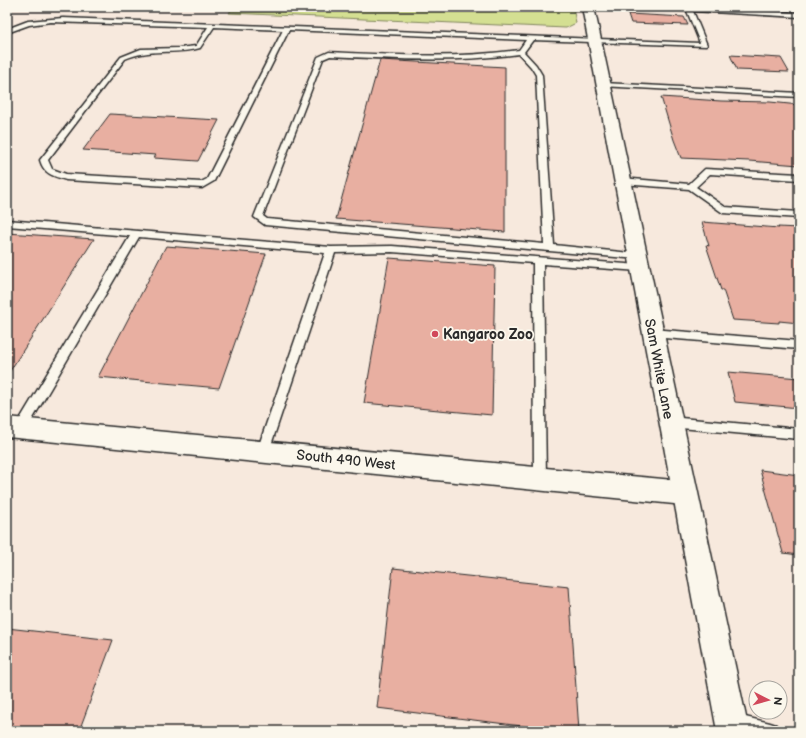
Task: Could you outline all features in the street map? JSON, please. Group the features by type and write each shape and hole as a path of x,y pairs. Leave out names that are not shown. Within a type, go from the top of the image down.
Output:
{"street":[{"name":"Sam White Lane","path":"588,7 652,334 732,726"},
{"name":"South 490 West","path":"14,427 684,493"}],"lane":[{"path":"651,7 799,15"},
{"path":"7,31 15,26 43,20 97,21 704,45 689,9"},
{"path":"212,25 198,47 185,50 140,50 123,58 44,160 46,168 52,174 66,177 202,185 210,181 287,28"},
{"path":"531,38 521,52 499,56 454,58 329,54 320,58 258,217 265,222 549,247 638,262"},
{"path":"521,52 534,66 539,76 549,247"},
{"path":"603,85 799,95"},
{"path":"691,188 708,171 799,177"},
{"path":"622,181 691,188 723,210 799,215"},
{"path":"7,223 332,250 392,249 538,262 638,262"},
{"path":"14,427 137,233"},
{"path":"263,452 332,250"},
{"path":"538,262 540,479"},
{"path":"652,334 799,344"},
{"path":"670,422 799,434"},
{"path":"732,726 770,731"}],"green space":[{"path":"233,7 573,7 576,23 566,28 229,13"}],"building":[{"path":"628,14 684,17 688,25 631,23"},
{"path":"730,55 781,58 789,72 737,70"},
{"path":"380,60 505,67 505,232 336,219"},
{"path":"661,97 721,101 770,102 799,105 799,165 681,158"},
{"path":"110,114 219,120 198,161 154,158 156,155 83,150"},
{"path":"702,222 779,228 778,227 799,228 799,323 733,320 706,245 709,246"},
{"path":"7,233 94,239 10,371 7,371"},
{"path":"166,246 266,254 219,388 98,377"},
{"name":"Kangaroo Zoo","path":"389,258 495,266 492,415 364,403"},
{"path":"728,372 799,378 799,408 735,402"},
{"path":"760,470 799,475 799,555 783,553"},
{"path":"393,568 569,587 579,731 562,731 377,708"},
{"path":"7,628 113,640 79,731 7,731"}],"place":[{"name":"Kangaroo Zoo","path":"435,334"}]}
